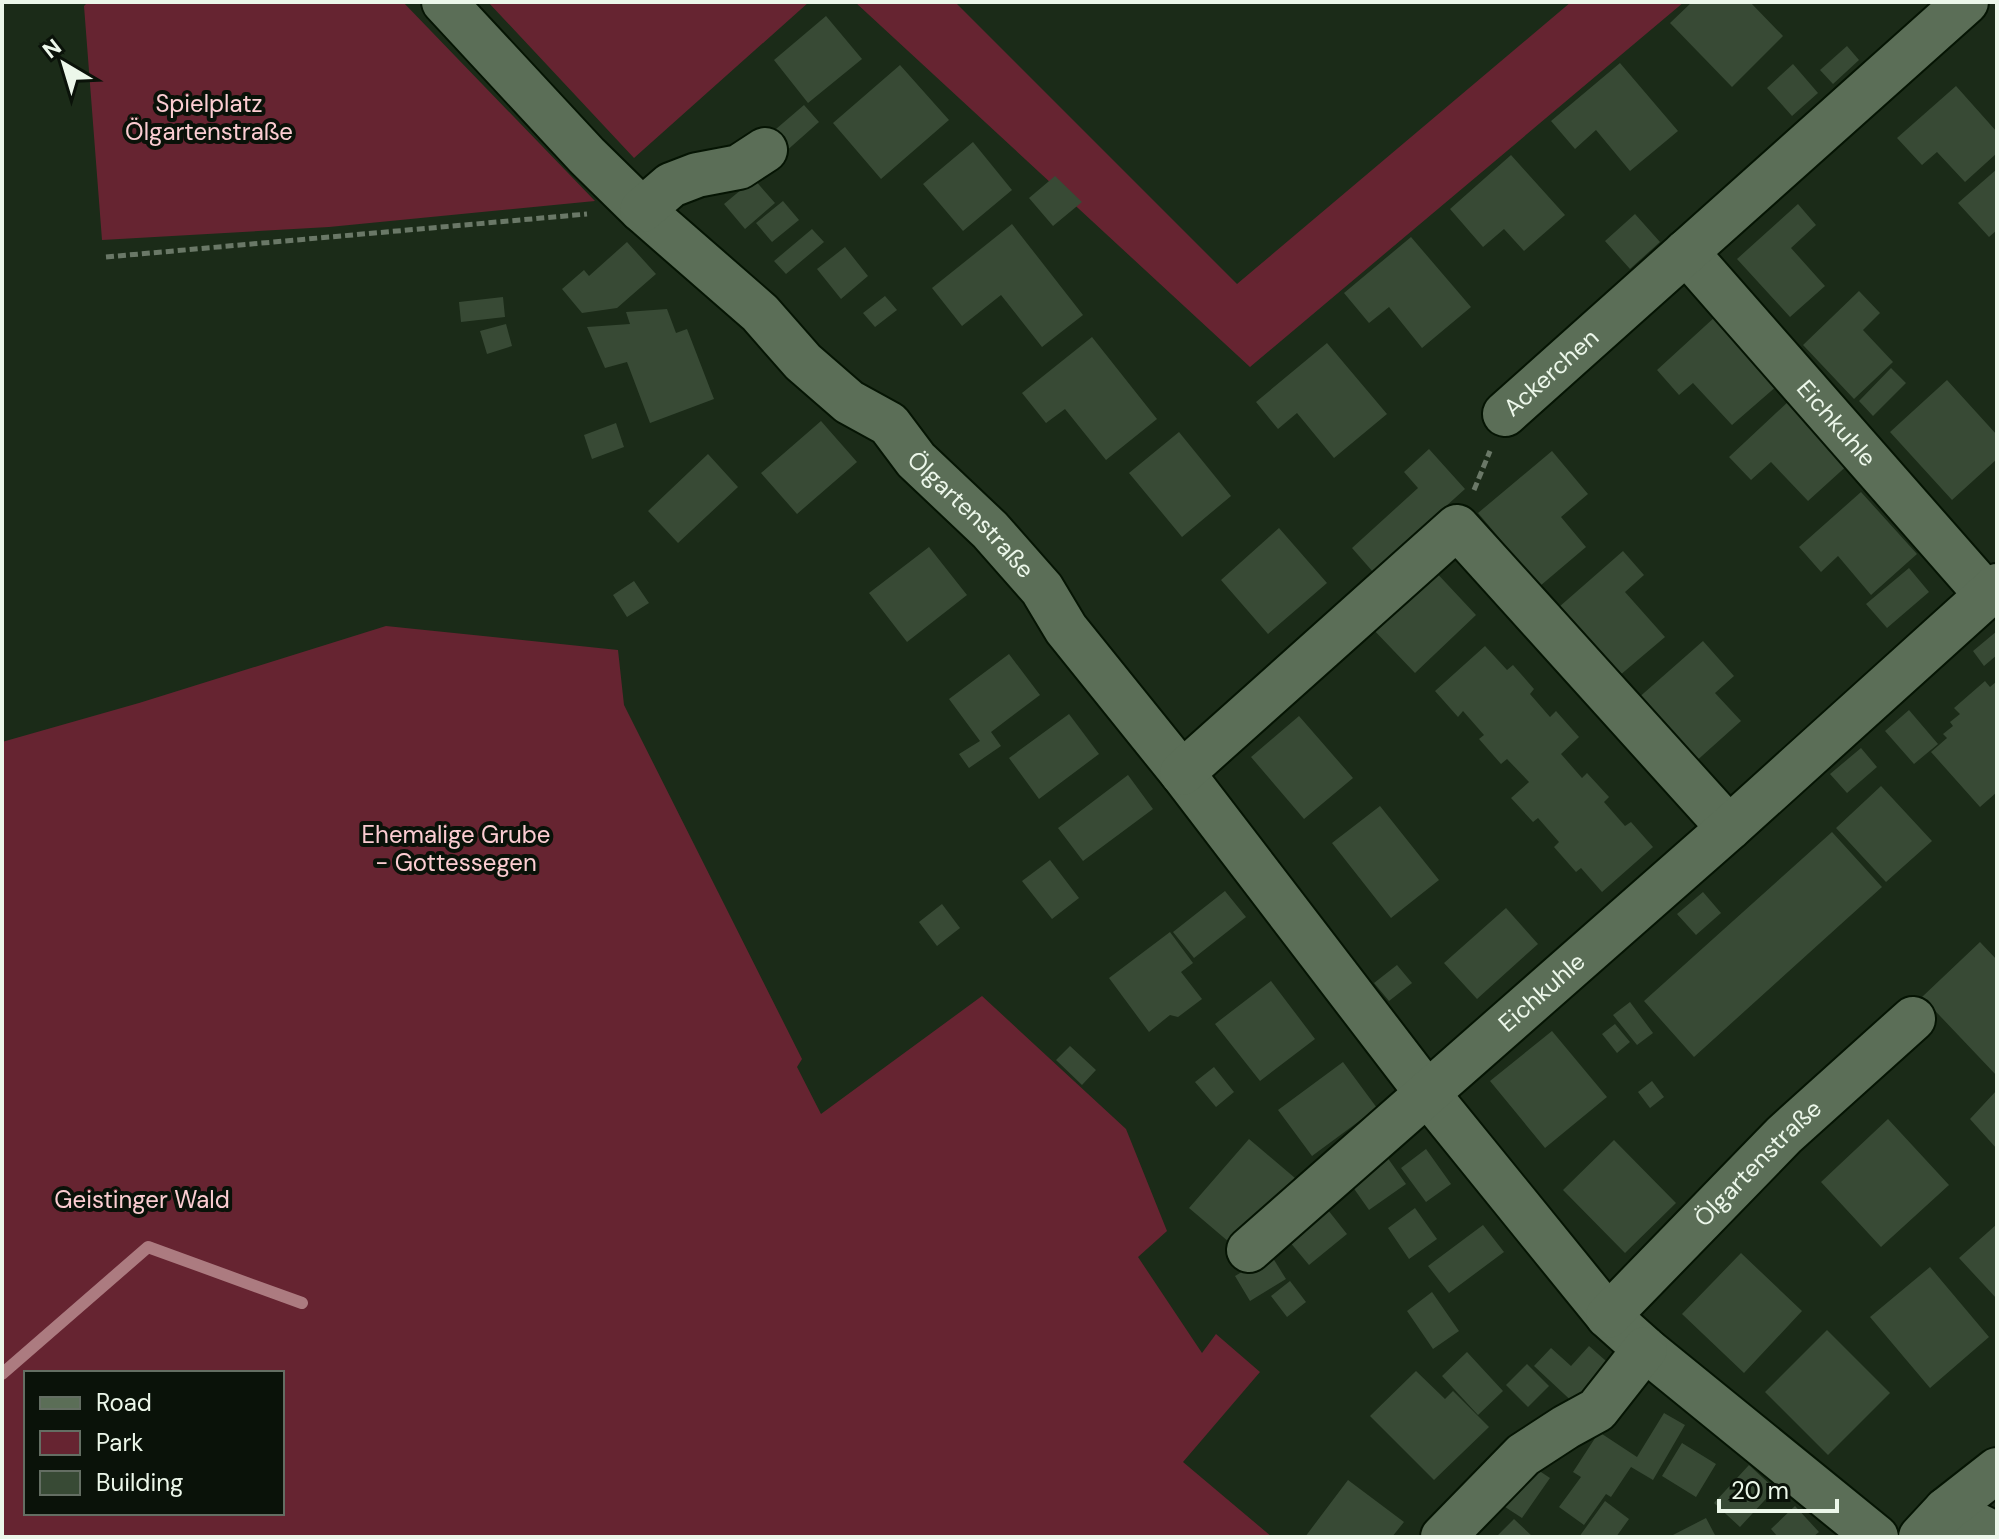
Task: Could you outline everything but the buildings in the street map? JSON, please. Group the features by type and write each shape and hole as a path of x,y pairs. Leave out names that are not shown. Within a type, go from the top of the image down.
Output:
{"street":[{"name":"Ölgartenstraße","path":"444,2 587,156 642,210 760,313 803,362 849,402 889,424 916,460 990,530 1042,589 1066,629 1182,773 1427,1093 1608,1316 1876,1537"},
{"name":"Ackerchen","path":"1505,414 1966,2"},
{"path":"642,210 671,185 697,175 739,167 765,150"},
{"name":"Eichkuhle","path":"1427,1093 1729,828 1992,590 1686,252"},
{"path":"1182,773 1457,527 1729,828"},
{"name":"Ölgartenstraße","path":"1608,1316 1784,1135 1913,1019"},
{"path":"1249,1250 1427,1093"},
{"path":"1443,1537 1523,1455 1597,1410 1645,1349"},
{"path":"1934,1524 1997,1470"},
{"path":"1934,1524 1997,1535"}],"path":[{"path":"106,257 642,210"},
{"name":"Ackerchen","path":"1457,527 1505,414"}],"green space":[{"name":"Spielplatz Ölgartenstraße","path":"88,2 403,2 595,201 329,227 102,240 84,6"},
{"path":"488,2 809,2 634,158"},
{"path":"855,2 955,2 1237,284 1571,2 1684,2 1250,367"},
{"path":"386,626 618,650 624,705 802,1059 797,1067 821,1114 982,996 1126,1129 1167,1231 1138,1257 1202,1353 1216,1334 1260,1372 1183,1462 1272,1537 2,1537 2,742"}],"waterway":[{"path":"2,1374 148,1247 302,1303"}],"park label":[{"name":"Ehemalige Grube - Gottessegen","path":"456,849"},
{"name":"Geistinger Wald","path":"142,1200"}]}
